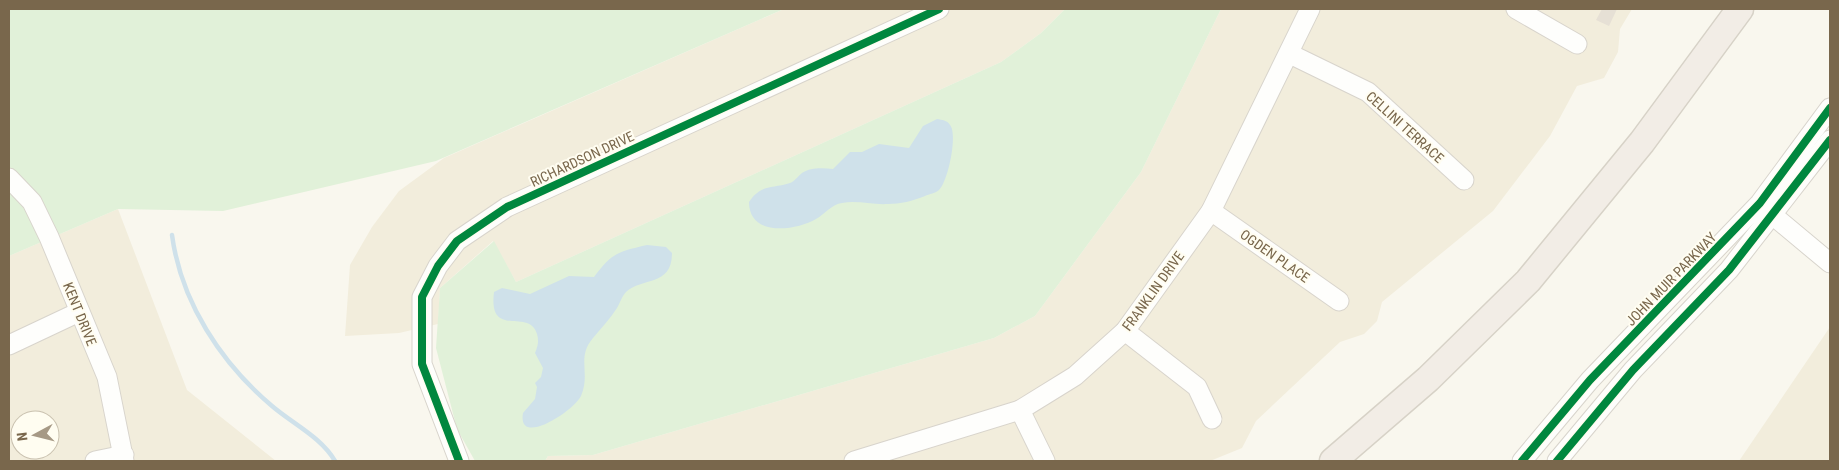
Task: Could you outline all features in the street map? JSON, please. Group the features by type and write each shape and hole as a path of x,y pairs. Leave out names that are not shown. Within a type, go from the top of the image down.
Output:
{"highway":[{"path":"1333,461 1428,379 1528,281 1642,142 1740,9"}],"street":[{"name":"RICHARDSON DRIVE","path":"459,461 422,364 422,297 438,266 457,241 507,207 939,9"},
{"name":"FRANKLIN DRIVE","path":"854,461 900,455 1020,410 1075,376 1125,332 1211,211 1290,54 1310,9"},
{"path":"1516,9 1576,44"},
{"name":"CELLINI TERRACE","path":"1290,54 1368,92 1464,180"},
{"name":"JOHN MUIR PARKWAY","path":"1557,461 1633,370 1729,270 1830,108"},
{"name":"JOHN MUIR PARKWAY","path":"1522,461 1590,380 1766,210 1830,140"},
{"name":"KENT DRIVE","path":"9,178 32,202 49,237 78,312 107,377 124,458"},
{"path":"1766,210 1830,263"},
{"name":"OGDEN PLACE","path":"1211,211 1339,301"},
{"path":"9,345 78,312"},
{"path":"1125,332 1197,387 1212,419"},
{"path":"1020,410 1045,461"},
{"path":"95,461 124,458"}],"shaded area":[{"path":"784,9 1065,9 1041,33 1001,62 516,282 493,241 440,288 438,324 399,333 345,336 350,265 372,227 399,191 444,158"},
{"path":"1221,9 1632,9 1620,29 1618,52 1604,78 1577,86 1550,136 1493,211 1382,302 1377,321 1364,334 1340,342 1256,421 1242,448 1210,461 545,461 548,456 593,455 994,338 1035,316 1141,172"},
{"path":"937,119 949,123 953,138 946,178 936,192 906,202 882,204 848,202 838,204 816,219 786,228 765,226 757,221 751,213 749,202 758,192 790,183 809,170 833,169 850,152 862,152 879,144 909,148 923,126"},
{"path":"118,209 187,390 276,461 9,461 9,256"},
{"path":"647,245 666,247 672,253 671,264 662,276 633,287 626,292 614,312 588,345 584,359 585,380 581,396 568,410 547,423 537,427 529,427 523,423 523,413 535,399 537,387 535,383 541,377 543,368 535,353 538,344 537,334 533,326 503,319 497,315 494,306 494,292 502,288 530,294 569,276 594,277 611,258 622,252"},
{"path":"1830,327 1830,461 1739,461"}],"green space":[{"path":"9,9 784,9 436,161 223,211 118,209 9,256"},
{"path":"1065,9 1221,9 1141,172 1035,316 994,338 593,455 548,456 545,461 475,461 457,429 436,348 440,288 494,241 516,282 1001,62 1041,33"}],"building":[{"path":"1602,9 1617,9 1609,26 1596,20"}],"waterway":[{"path":"172,235 184,284 206,330 220,351 253,389 280,413 322,445 335,461"}],"cycle path":[{"path":"459,461 422,364 422,297 438,266 457,241 507,207 939,9"},
{"path":"1522,461 1590,380 1760,203 1830,108"},
{"path":"1557,461 1633,370 1729,270 1830,140"}]}
